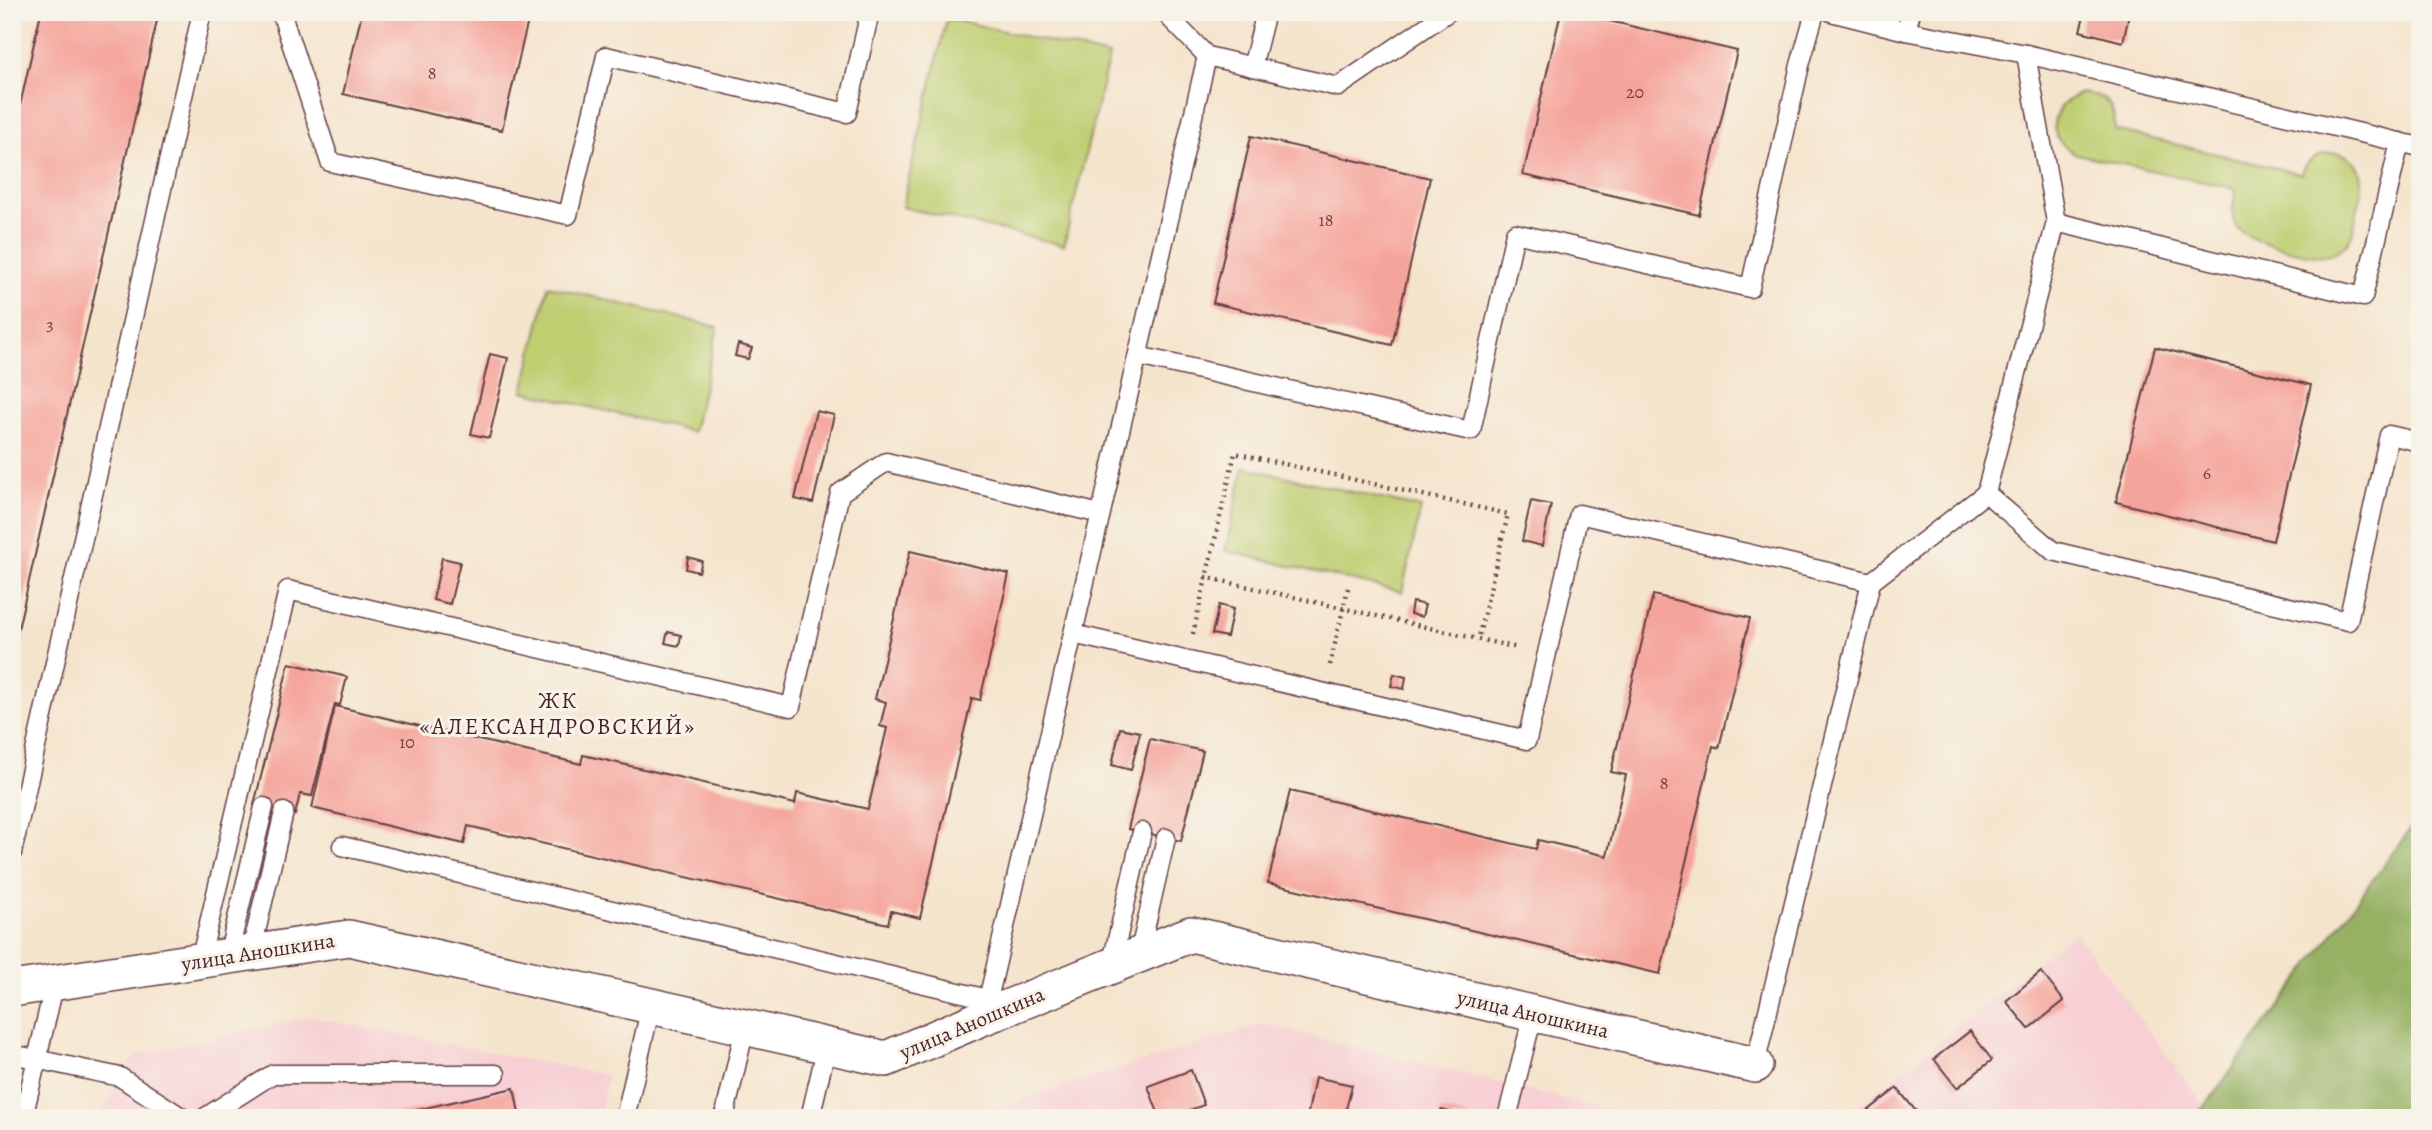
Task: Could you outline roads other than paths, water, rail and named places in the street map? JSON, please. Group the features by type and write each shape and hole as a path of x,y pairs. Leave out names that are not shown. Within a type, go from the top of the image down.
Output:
{"street":[{"name":"улица Аношкина","path":"12,989 349,938 887,1059 986,1008 1191,934 1755,1065"}],"lane":[{"path":"12,853 202,12"},
{"path":"281,12 330,162 568,215 606,57 847,113 870,12"},
{"path":"1164,12 1207,56 1338,87 1448,12"},
{"path":"1252,67 1266,12"},
{"path":"1138,356 1471,431 1515,233 1750,288 1800,65 1815,12"},
{"path":"1831,12 2026,54 2420,147"},
{"path":"1906,30 1911,12"},
{"path":"1755,1065 1871,582 1986,493 2056,222 2026,54"},
{"path":"342,846 986,1008 1207,56"},
{"path":"2056,222 2363,297 2400,142"},
{"path":"1986,493 2053,551 2348,621 2389,435 2420,442"},
{"path":"227,956 288,590 791,707 840,493 886,462 1100,514"},
{"path":"1073,634 1527,740 1579,514 1871,582"},
{"path":"227,956 264,807"},
{"path":"227,956 284,812"},
{"path":"1125,960 1142,832"},
{"path":"1125,960 1166,838"},
{"path":"23,1118 55,982"},
{"path":"625,1118 650,1006"},
{"path":"1507,1118 1533,1015"},
{"path":"724,1118 745,1028"},
{"path":"810,1118 827,1045"},
{"path":"12,1054 120,1077 183,1118"},
{"path":"204,1118 273,1074 496,1074"}],"district":[{"name":"ЖК «АЛЕКСАНДРОВСКИЙ»","path":"558,713"}]}
